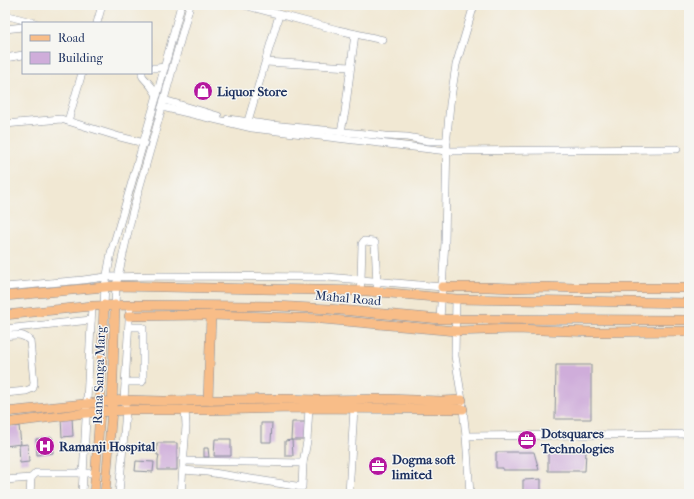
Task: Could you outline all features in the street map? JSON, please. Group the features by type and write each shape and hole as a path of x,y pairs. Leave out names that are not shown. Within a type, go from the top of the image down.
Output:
{"main road":[{"name":"Mahal Road","path":"5,296 116,286 360,291 456,299 689,303"},
{"path":"442,287 689,288"},
{"name":"Mahal Road","path":"5,315 104,305 130,305 263,306 329,309 440,319 689,320"},
{"name":"Rana Sanga Marg","path":"94,494 101,402 104,305"},
{"name":"Rana Sanga Marg","path":"104,494 112,406 115,305"},
{"path":"263,306 263,317"},
{"path":"208,400 211,315"},
{"path":"129,316 211,315 322,319 456,331 516,329 593,332 689,331"},
{"path":"5,412 86,408 100,412 124,400 318,400 388,398 441,401 462,400"},
{"path":"5,423 86,408 101,402 126,410 309,408 463,409"}],"street":[{"path":"97,22 102,5"},
{"path":"104,305 106,277 111,253 144,143 182,5"},
{"path":"115,305 116,286 132,214 190,5"},
{"path":"244,5 383,40"},
{"path":"440,319 445,242 447,141 450,104 456,65 474,5"},
{"path":"5,15 31,22"},
{"path":"248,121 280,15"},
{"path":"5,29 22,26"},
{"path":"341,131 345,112 355,34"},
{"path":"5,58 22,55"},
{"path":"266,62 350,68"},
{"path":"152,68 165,67"},
{"path":"68,121 82,74"},
{"path":"142,74 157,96"},
{"path":"163,104 226,118 271,125 408,137 430,141 447,141"},
{"path":"163,104 252,128 447,151 677,149"},
{"path":"5,124 61,119 144,143"},
{"path":"360,291 362,244 364,241 374,242 376,245 377,292"},
{"path":"197,288 198,276"},
{"path":"5,287 106,277 326,276 442,287"},
{"path":"456,299 455,356 466,436 470,494"},
{"path":"119,494 126,410 124,400 130,305"},
{"path":"82,494 92,306"},
{"path":"5,329 91,320"},
{"path":"126,382 142,382 144,380 143,328 129,327"},
{"path":"5,336 20,335 26,337 30,341 34,383 33,388 26,391 5,393"},
{"path":"183,470 206,472 302,491 303,463 307,442 309,408"},
{"path":"349,494 354,408"},
{"path":"181,494 186,426 185,409"},
{"path":"466,436 689,434"},
{"path":"184,461 303,463"},
{"path":"5,480 31,478 36,473 96,473"},
{"path":"30,494 31,478"}],"building":[{"path":"556,365 591,365 591,419 555,419"},
{"path":"72,417 73,436 62,437 61,418"},
{"path":"292,422 305,422 304,440 291,440"},
{"path":"261,423 272,423 271,442 261,442"},
{"path":"19,426 21,444 5,446 5,427"},
{"path":"52,437 53,453 37,455 36,439"},
{"path":"215,439 231,439 231,456 214,456"},
{"path":"292,440 293,456 285,456 285,441"},
{"path":"157,443 177,443 177,470 158,470 159,455 157,455"},
{"path":"28,444 29,462 20,463 19,445"},
{"path":"204,448 208,448 209,457 204,457"},
{"path":"548,451 586,451 585,471 548,471"},
{"path":"496,452 534,452 539,470 503,470 503,468 496,468"},
{"path":"136,461 154,462 153,472 135,471"},
{"path":"541,479 541,494 523,494 523,480"}],"place":[{"name":"Liquor Store","path":"203,91"},
{"name":"Dotsquares Technologies","path":"527,440"},
{"name":"Ramanji Hospital","path":"45,446"},
{"name":"Dogma soft limited","path":"378,466"}]}
